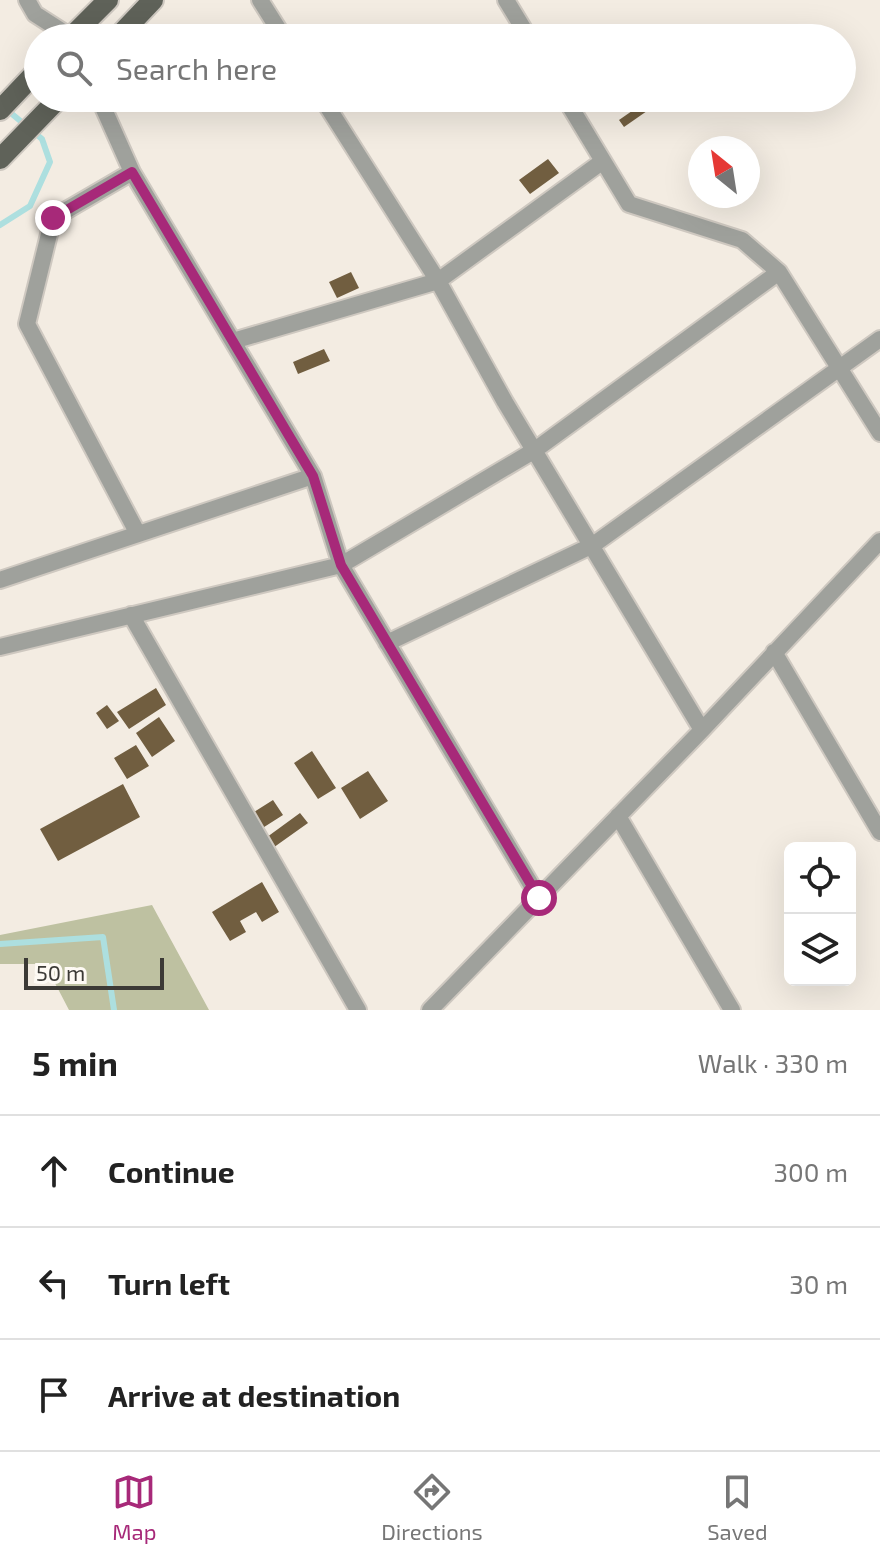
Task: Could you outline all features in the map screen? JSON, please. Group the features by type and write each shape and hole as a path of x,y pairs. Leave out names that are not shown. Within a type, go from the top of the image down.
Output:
{"main road":[{"path":"79,24 108,0"},
{"path":"130,24 153,0"},
{"path":"0,110 24,85"},
{"path":"5,154 45,112"}],"street":[{"path":"27,0 35,14 50,24"},
{"path":"260,0 275,24"},
{"path":"506,0 521,24"},
{"path":"105,112 132,172 313,476 341,565 539,898"},
{"path":"331,112 438,281 505,402 702,730"},
{"path":"573,112 629,204 742,240 779,272 880,433"},
{"path":"233,341 438,281 603,161"},
{"path":"132,172 53,218 27,324 138,534"},
{"path":"0,647 341,565 535,450 779,272"},
{"path":"387,643 593,545 880,339"},
{"path":"0,580 313,476"},
{"path":"430,1010 702,730 880,541"},
{"path":"131,615 358,1010"},
{"path":"774,652 880,832"},
{"path":"618,816 732,1010"}],"green space":[{"path":"152,905 209,1010 69,1010 45,964 0,964 0,935"}],"building":[{"path":"630,112 646,112 624,127 619,120"},
{"path":"548,159 559,173 530,194 519,180"},
{"path":"351,272 359,288 337,298 329,282"},
{"path":"324,349 330,361 298,374 293,362"},
{"path":"156,688 166,705 129,729 117,712"},
{"path":"107,705 119,721 107,729 96,713"},
{"path":"159,717 175,741 152,757 136,733"},
{"path":"136,745 149,766 127,779 114,758"},
{"path":"312,751 336,788 318,799 294,763"},
{"path":"368,771 388,801 360,819 341,788"},
{"path":"123,784 140,817 58,861 40,829"},
{"path":"273,800 283,815 261,829 251,814"},
{"path":"300,813 308,823 270,850 263,840"},
{"path":"262,882 279,912 262,922 256,912 240,921 246,932 230,941 212,912"}],"waterway":[{"path":"0,225 30,206 50,162 42,139 6,109"},
{"path":"0,944 103,937 114,1010"}],"route":[{"path":"53,218 132,172 313,476 341,565 539,898"}]}
